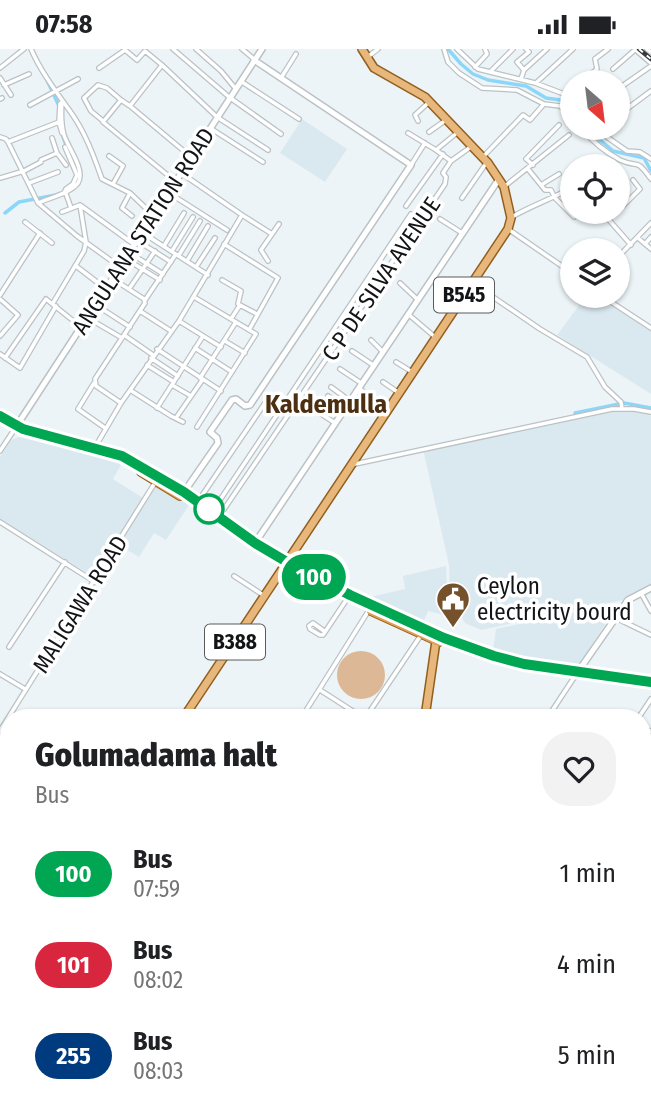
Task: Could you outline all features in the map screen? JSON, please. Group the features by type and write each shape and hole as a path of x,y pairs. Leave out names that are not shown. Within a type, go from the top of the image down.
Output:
{"highway":[{"path":"0,416 15,428"},
{"path":"0,423 122,456 346,599 422,632 512,661 576,674 651,684"},
{"path":"157,479 198,501 252,547 422,632"}],"main road":[{"name":"B545","path":"286,563 508,229 511,218 502,183 472,146 423,95 374,68 362,49"},
{"name":"B388","path":"189,709 286,563"},
{"path":"426,709 440,639"}],"street":[{"path":"0,68 24,49"},
{"path":"31,49 60,105 64,135 79,169 80,178 77,185 36,200"},
{"path":"173,49 229,97 281,134"},
{"path":"196,49 221,71 235,88"},
{"path":"242,49 254,60 411,165"},
{"name":"ANGULANA STATION ROAD","path":"15,428 262,49"},
{"path":"366,58 378,49"},
{"path":"444,49 449,62 459,73 482,88 517,90 544,104 560,106"},
{"path":"457,49 475,67 560,92"},
{"path":"475,67 487,54 485,49"},
{"path":"489,72 513,49"},
{"path":"524,70 517,62 529,52 526,49"},
{"path":"521,79 524,70 547,49"},
{"path":"536,83 573,49"},
{"path":"596,70 595,59 608,49"},
{"path":"613,69 636,49 651,64 630,80"},
{"path":"99,68 122,50 137,60 144,50 217,117 268,150"},
{"path":"281,78 296,54"},
{"path":"130,106 162,65"},
{"path":"4,85 29,73"},
{"path":"0,78 10,95"},
{"path":"30,105 78,79"},
{"path":"240,81 299,119"},
{"path":"176,182 92,111 84,98 98,85 107,88 191,157"},
{"path":"630,107 651,91"},
{"path":"103,121 121,100"},
{"path":"418,121 415,114 430,101"},
{"path":"463,198 484,160 523,115 530,120 544,104"},
{"path":"53,196 73,184 77,175 64,143 59,122 60,105"},
{"path":"60,105 73,115 89,145 102,179 130,193 154,216"},
{"path":"429,132 446,120"},
{"path":"8,142 59,122"},
{"path":"533,165 526,159 559,125"},
{"path":"210,128 263,162"},
{"path":"436,150 458,132"},
{"path":"408,133 451,161 472,146"},
{"path":"0,138 8,142 36,200 120,267"},
{"path":"52,138 57,153 66,165"},
{"path":"255,543 461,233 502,183 528,169 563,140"},
{"path":"591,140 624,162 635,162 643,166 651,179"},
{"path":"611,140 627,151 639,152 651,159"},
{"path":"55,146 64,143"},
{"path":"184,492 218,443 210,432 232,400 236,399 245,406 250,405 426,143"},
{"path":"0,178 24,171 57,153"},
{"path":"406,206 443,154"},
{"path":"109,156 123,166 113,184"},
{"name":"C P DE SILVA AVENUE","path":"215,516 407,242 445,184 446,177 443,173 451,161"},
{"path":"528,169 545,190 551,190 560,203"},
{"path":"29,183 58,173"},
{"path":"181,173 272,234"},
{"path":"541,185 559,174"},
{"path":"630,199 640,189 633,180"},
{"path":"65,191 71,208"},
{"path":"130,193 122,209 132,216"},
{"path":"169,193 227,230"},
{"path":"511,218 560,195"},
{"path":"62,212 80,205"},
{"path":"0,354 20,367 76,267 86,242 80,205"},
{"path":"80,205 136,243 172,262"},
{"path":"164,246 184,213"},
{"path":"215,516 411,213"},
{"path":"94,449 152,356 179,321 242,215"},
{"path":"172,251 193,217"},
{"path":"440,219 461,233"},
{"path":"105,428 78,409 145,300 201,221"},
{"path":"24,222 52,243"},
{"path":"613,224 631,245 651,223"},
{"path":"268,261 261,250 279,224"},
{"path":"187,261 208,226"},
{"path":"508,229 560,266"},
{"path":"0,337 18,314 0,297 40,233"},
{"path":"143,233 208,275"},
{"path":"645,244 651,237"},
{"path":"196,267 215,238"},
{"path":"638,238 651,249"},
{"path":"224,244 278,278 249,330"},
{"path":"129,289 155,251"},
{"path":"130,253 163,274"},
{"path":"126,259 160,280"},
{"path":"76,267 106,289"},
{"path":"113,279 145,300"},
{"path":"222,281 241,291 237,302 257,314"},
{"path":"472,282 540,329 587,357 601,381 621,405"},
{"path":"400,283 417,299"},
{"path":"194,297 256,334 197,427"},
{"path":"5,358 45,300 81,327"},
{"path":"96,305 130,327"},
{"path":"175,419 225,341 240,305"},
{"path":"620,308 651,328"},
{"path":"140,311 171,331"},
{"path":"408,314 435,338"},
{"path":"88,318 123,337 178,376"},
{"path":"179,321 221,347"},
{"path":"157,408 203,336"},
{"path":"371,340 383,352"},
{"path":"225,341 245,353"},
{"path":"195,348 232,372"},
{"path":"157,349 221,391"},
{"path":"352,351 373,366"},
{"path":"396,362 412,372"},
{"path":"147,365 191,396"},
{"path":"340,369 387,411"},
{"path":"383,382 399,393"},
{"path":"95,385 121,403"},
{"path":"331,387 350,401"},
{"path":"130,390 183,422"},
{"path":"328,396 345,408"},
{"path":"198,501 267,400"},
{"path":"353,464 621,405 651,412"},
{"path":"315,410 335,423"},
{"path":"0,451 15,428"},
{"name":"MALIGAWA ROAD","path":"13,709 157,479"},
{"path":"0,522 95,581 39,665"},
{"path":"9,647 65,562"},
{"path":"234,576 265,596"},
{"path":"553,709 614,617 628,600 651,588"},
{"path":"641,593 651,611"},
{"path":"324,631 346,599"},
{"path":"307,709 369,610"},
{"path":"614,617 651,635"},
{"path":"369,709 422,632"},
{"path":"0,674 25,690"},
{"path":"319,689 351,709"}],"shaded area":[{"path":"302,119 347,149 325,182 280,153"},
{"path":"577,308 619,308 651,328 651,394 557,335"},
{"path":"612,409 651,412 651,585 623,600 481,630 465,623 450,595 449,565 423,449"},
{"path":"19,437 122,463 113,479 143,498 94,577 0,519 0,457 11,440"},
{"path":"156,484 189,505 166,540 154,533 139,557 117,544"},
{"path":"446,566 448,616 428,611 423,623 366,598 405,589 403,576"},
{"path":"589,609 610,617 577,668 520,658 493,650 496,629"},
{"path":"361,651 378,658 385,675 378,692 361,699 344,692 337,675 344,658"}],"waterway":[{"path":"448,49 473,74 488,80 526,86 546,98 560,100"},
{"path":"46,78 59,106"},
{"path":"63,137 78,175"},
{"path":"600,140 613,151 644,158 651,171"},
{"path":"5,213 19,202 56,195"},
{"path":"575,413 624,403 651,408"}],"railway":[{"path":"639,49 651,59"}],"bus line":[{"name":"100","path":"0,416 23,429 122,456 184,492 255,543 287,562 350,595 444,638 524,664 651,682"}],"place":[{"name":"Ceylon electricity bourd","path":"453,629"}],"district":[{"name":"Kaldemulla","path":"326,404"}]}
